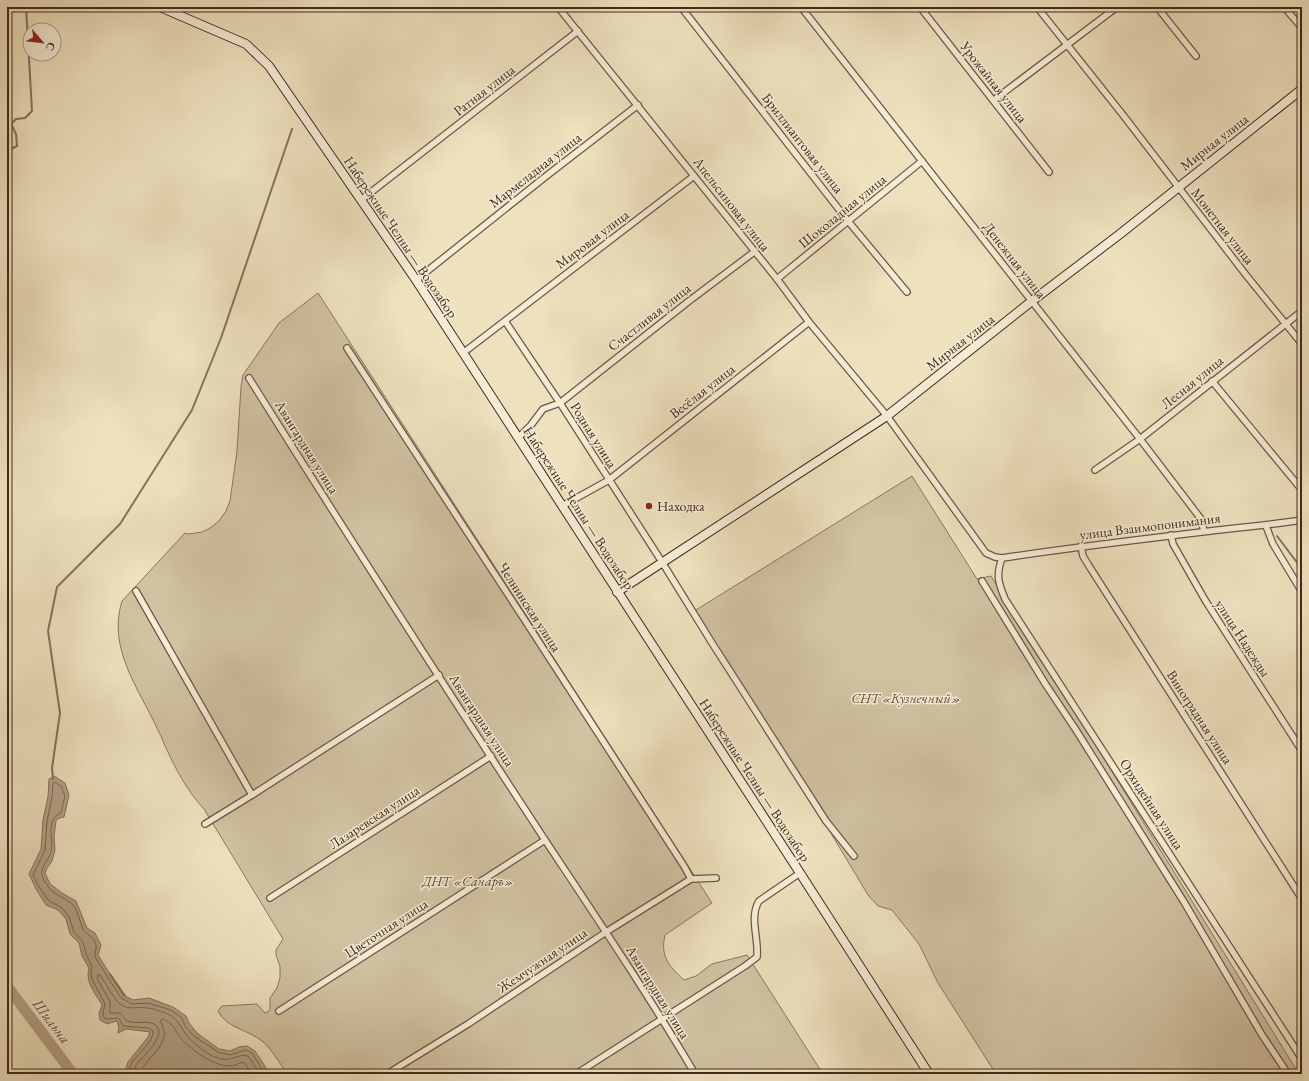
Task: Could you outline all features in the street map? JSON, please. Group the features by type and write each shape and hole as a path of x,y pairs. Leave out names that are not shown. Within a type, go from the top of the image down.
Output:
{"main road":[{"name":"Набережные Челны — Водозабор","path":"160,7 246,44 273,72 416,280 929,1074"},
{"name":"Мирная улица","path":"617,592 887,416 1032,301 1120,234 1302,89"}],"street":[{"name":"Апельсиновая улица","path":"558,7 777,279 809,322 887,416 986,552 1002,558"},
{"name":"Бриллиантовая улица","path":"681,7 848,221 907,292"},
{"name":"Денежная улица","path":"801,7 1140,439 1201,520 1204,531"},
{"name":"Урожайная улица","path":"920,7 1049,172"},
{"name":"Монетная улица","path":"1037,7 1123,115 1246,275 1302,344"},
{"path":"994,100 1117,7"},
{"path":"1156,7 1196,56"},
{"path":"1284,7 1302,28"},
{"name":"Ратная улица","path":"361,200 578,31"},
{"name":"Мармеладная улица","path":"416,280 638,105"},
{"name":"Шоколадная улица","path":"777,279 922,161"},
{"name":"Мировая улица","path":"463,353 694,176"},
{"name":"Счастливая улица","path":"518,438 531,425 543,409 560,403 689,301 754,252"},
{"name":"Лесная улица","path":"1095,470 1140,439 1302,311"},
{"name":"Родная улица","path":"505,321 560,403 822,815 854,856"},
{"name":"Весёлая улица","path":"562,506 609,480 809,322"},
{"name":"Челнинская улица","path":"347,348 526,622 691,879"},
{"name":"Авангардная улица","path":"249,378 321,493 662,1019 695,1074"},
{"path":"1212,381 1302,490"},
{"name":"улица Взаимопонимания","path":"1002,558 1081,546 1204,531 1266,526 1302,520"},
{"path":"1266,526 1273,544 1302,592"},
{"name":"улица Надежды","path":"1171,536 1173,544 1204,600 1302,751"},
{"name":"Виноградная улица","path":"1081,546 1083,556 1093,572 1302,899"},
{"name":"Орхидейная улица","path":"1002,558 998,570 999,581 1005,599 1302,1059"},
{"path":"982,581 1046,685 1184,902 1262,1035 1288,1074"},
{"path":"136,591 252,795"},
{"path":"205,824 439,675"},
{"name":"Лазаревская улица","path":"270,898 491,756"},
{"name":"Цветочная улица","path":"279,1011 545,840"},
{"path":"576,1074 757,957 758,948 754,918 756,906 759,901 800,873"},
{"name":"Жемчужная улица","path":"387,1074 468,1024 606,932 691,879 716,878"}],"green space":[{"name":"ДНТ «Санаръ»","path":"318,293 712,903 665,935 665,955 670,965 684,980 696,976 712,964 747,955 823,1074 287,1074 272,1052 262,1041 226,1021 218,1011 222,1006 257,1004 265,1013 269,1011 270,998 277,988 280,978 280,966 276,955 276,950 283,939 204,809 188,789 175,767 127,668 122,652 118,618 122,601 185,533 202,532 210,528 219,521 226,511 230,501 237,451 243,375 279,323"},
{"name":"СНТ «Кузнечный»","path":"912,476 977,579 991,576 1299,1074 996,1074 938,983 919,944 892,910 878,906 868,895 826,825 691,613"}],"water":[{"path":"54,776 65,783 69,795 64,817 59,818 56,821 54,836 55,850 52,861 45,873 50,884 76,901 87,928 95,933 101,945 98,955 123,995 133,1000 149,998 173,1007 186,1016 189,1023 197,1033 219,1049 230,1051 239,1047 247,1046 255,1051 270,1074 216,1074 212,1072 204,1074 124,1074 128,1062 148,1037 150,1032 126,1029 118,1033 119,1028 117,1021 107,1024 100,1020 99,1013 102,1005 88,978 89,968 82,956 79,943 70,934 66,919 58,910 46,905 29,874 41,849 43,820 48,797 49,779"}],"waterway":[{"path":"7,151 17,146 16,134 11,124 16,119 25,118 32,111 26,7"},
{"path":"53,779 52,768 60,713 48,631 57,587 120,524 192,410 221,338 292,129"},
{"path":"1277,536 1302,569"},
{"path":"110,974 125,996"},
{"name":"Шильна","path":"7,986 73,1074"}],"place":[{"name":"Находка","path":"649,506"}]}
